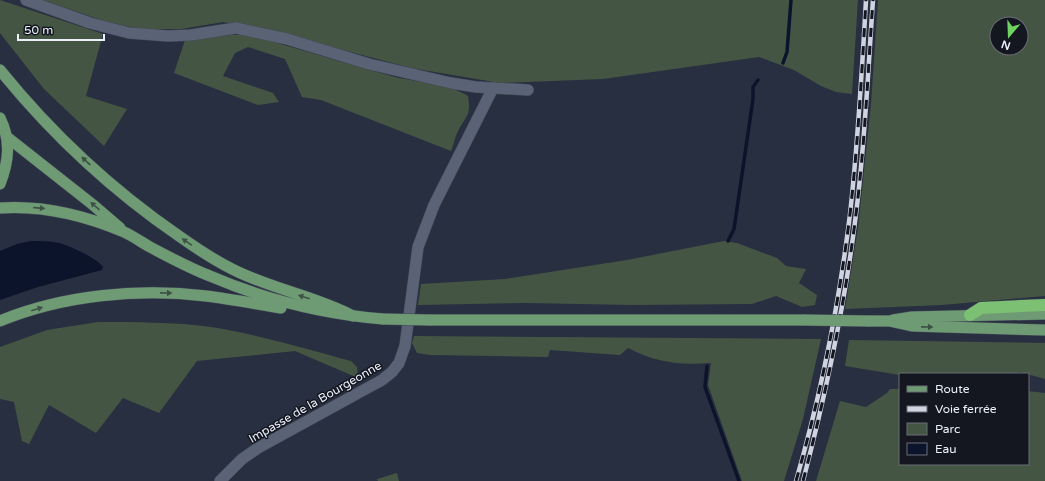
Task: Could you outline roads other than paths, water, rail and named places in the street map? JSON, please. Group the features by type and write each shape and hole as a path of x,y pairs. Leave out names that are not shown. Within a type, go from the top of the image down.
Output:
{"highway":[{"path":"970,316 980,308 1045,305"}],"main road":[{"path":"0,70 37,112 82,157 124,195 164,225 232,269 268,285 338,308 353,316"},
{"path":"0,118 7,137 8,154 5,170 0,184"},
{"path":"7,137 92,204 124,232"},
{"path":"0,208 27,207 46,209 81,217 124,232 178,261 236,287 268,298 320,311 353,316 383,319 429,320 889,321 912,317 1045,314"},
{"path":"0,321 46,306 111,295 143,293 206,296 289,310 320,311"},
{"path":"889,321 912,326 1045,330"}],"street":[{"path":"26,0 97,25 129,33 168,36 191,35 236,28 287,39 346,58 451,83 492,88 528,90"},
{"name":"Impasse de la Bourgeonne","path":"220,481 242,459 258,448 382,380 392,372 399,363 405,346 418,246 434,205 492,88"}],"water":[{"path":"31,241 56,242 70,247 95,260 103,267 102,270 38,287 0,300 0,251 17,244"}],"waterway":[{"path":"783,63 787,52 791,0"},
{"path":"728,241 734,229 753,99 753,87 758,80"},
{"path":"707,366 705,387 739,481"}],"railway":[{"path":"796,481 821,382 835,315 846,248 855,161 866,0"},
{"path":"803,481 834,349 852,248 862,161 873,0"}]}
